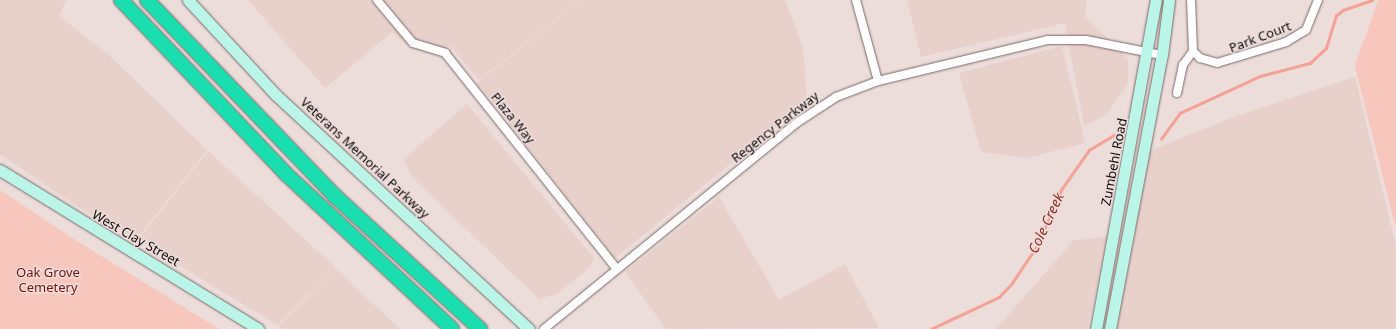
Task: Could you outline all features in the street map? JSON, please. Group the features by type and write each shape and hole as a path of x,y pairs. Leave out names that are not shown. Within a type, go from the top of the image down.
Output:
{"highway":[{"path":"121,0 291,179 452,329"},
{"path":"146,0 330,191 480,329"}],"main road":[{"name":"Veterans Memorial Parkway","path":"188,0 282,100 529,329"},
{"name":"Zumbehl Road","path":"1096,329 1125,180 1156,0"},
{"name":"Zumbehl Road","path":"1110,329 1162,55 1169,0"},
{"name":"West Clay Street","path":"0,170 258,329"},
{"path":"1125,180 1137,183"}],"street":[{"name":"Plaza Way","path":"378,0 414,44 445,53 617,269"},
{"path":"856,0 878,81"},
{"path":"1177,93 1182,66 1193,51 1191,0"},
{"name":"Park Court","path":"1193,51 1200,58 1217,63 1286,42 1306,30 1318,0"},
{"name":"Regency Parkway","path":"544,329 822,104 878,81 1047,40 1086,40 1162,55"}],"shaded area":[{"path":"0,0 66,0 59,16 109,55 207,150 137,239 75,205 0,154"},
{"path":"248,0 580,0 479,80 450,45 436,55 411,49 392,32 325,88"},
{"path":"581,0 785,0 803,48 807,101 615,258 477,83"},
{"path":"907,0 1087,0 1085,16 1128,59 1128,83 1107,114 1084,126 1065,23 921,57"},
{"path":"1062,46 1085,143 1027,158 981,152 959,73"},
{"path":"1355,77 1396,246 1396,329 1116,329 1147,152 1234,117"},
{"path":"467,104 594,258 589,268 558,293 539,299 411,176 404,159"},
{"path":"208,151 336,268 277,325 138,240"},
{"path":"719,197 779,300 845,264 879,328 666,329 625,272"},
{"path":"1107,237 1088,329 996,329 1074,240"},
{"path":"336,269 400,329 282,329 278,326"}],"green space":[{"path":"1378,0 1396,0 1396,229 1355,66"},
{"name":"Oak Grove Cemetery","path":"0,190 69,236 219,329 0,329"}],"waterway":[{"name":"Cole Creek","path":"1161,139 1180,113 1260,76 1310,63 1326,48 1336,16 1343,10 1372,0"},
{"name":"Cole Creek","path":"931,329 999,297 1012,283 1037,246 1061,190 1089,150 1114,135"}]}
